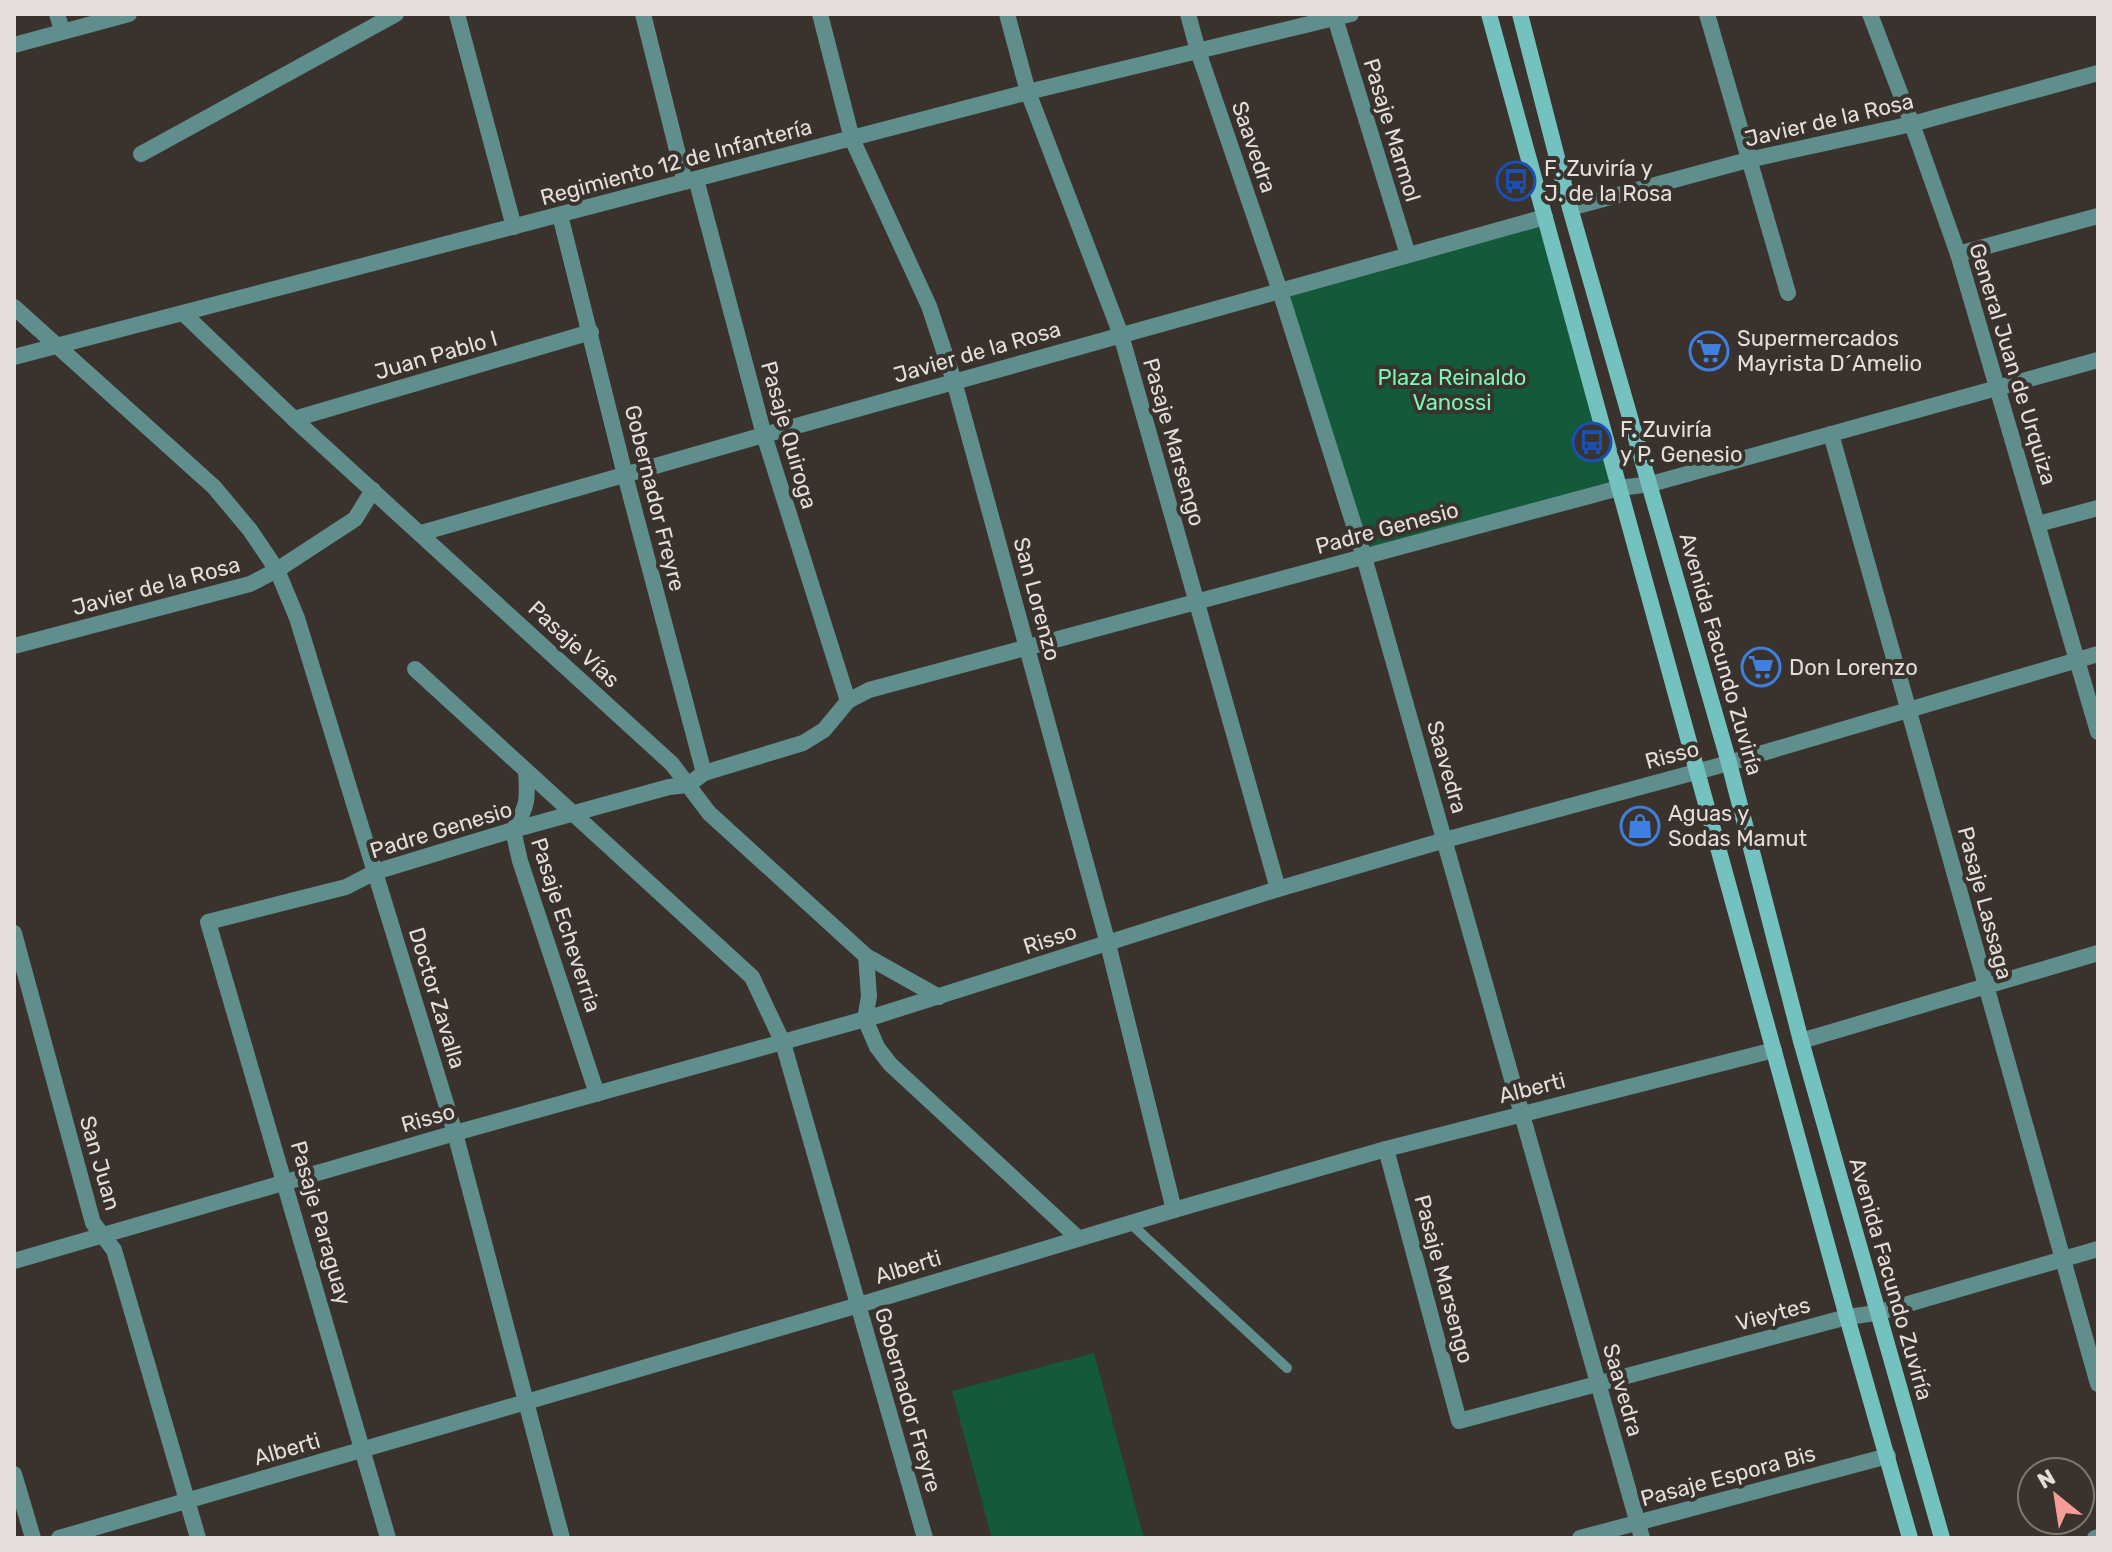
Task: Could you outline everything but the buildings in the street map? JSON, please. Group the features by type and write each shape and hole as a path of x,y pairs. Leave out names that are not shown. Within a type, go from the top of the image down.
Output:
{"main road":[{"path":"1489,14 1910,1538"},
{"name":"Avenida Facundo Zuviría","path":"1520,14 1570,208 1651,484 1729,763 1801,1041 1942,1538"}],"street":[{"path":"14,45 59,22 129,14"},
{"path":"141,154 396,14"},
{"path":"457,14 514,227"},
{"name":"Pasaje Quiroga","path":"643,14 764,435 848,701"},
{"name":"San Lorenzo","path":"820,14 852,139 929,306 954,381 1108,944 1174,1210"},
{"name":"Pasaje Marsengo","path":"1007,14 1028,92 1121,335 1278,889"},
{"name":"Saavedra","path":"1188,14 1364,557 1640,1530"},
{"path":"1707,14 1788,293"},
{"name":"General Juan de Urquiza","path":"1870,14 1958,254 2098,732"},
{"name":"Regimiento 12 de Infantería","path":"14,357 1028,92 1343,16"},
{"name":"Pasaje Marmol","path":"1343,16 1408,255"},
{"name":"Javier de la Rosa","path":"1570,208 1748,160 1912,124 2098,73"},
{"name":"Gobernador Freyre","path":"560,215 704,773"},
{"path":"1958,254 2098,216"},
{"name":"Javier de la Rosa","path":"421,533 1545,217"},
{"path":"14,307 214,487 250,530 277,570"},
{"name":"Pasaje Vías","path":"184,314 294,419 672,764 709,813 866,956 939,997"},
{"name":"Juan Pablo I","path":"294,419 591,332"},
{"name":"Padre Genesio","path":"704,773 803,743 824,730 848,701 869,690 1619,488 1651,484 2098,360"},
{"name":"Pasaje Lassaga","path":"1831,434 2098,1384"},
{"name":"Javier de la Rosa","path":"14,646 250,584 355,519 373,490"},
{"path":"2038,524 2098,508"},
{"name":"Doctor Zavalla","path":"277,570 297,618 455,1133 562,1538"},
{"name":"Risso","path":"14,1261 455,1133 783,1043 939,997 1278,889 1729,763 2098,654"},
{"path":"415,669 752,977 783,1043"},
{"name":"Pasaje Echeverria","path":"526,771 526,810 513,830 520,861 597,1094"},
{"path":"688,785 704,773"},
{"name":"Padre Genesio","path":"208,922 346,887 375,872 513,830 669,787 688,785"},
{"name":"Pasaje Paraguay","path":"208,922 388,1538"},
{"name":"San Juan","path":"14,933 93,1223 114,1250 198,1538"},
{"path":"1801,1041 2098,953"},
{"path":"866,956 869,996 865,1019 877,1047 890,1064 1078,1238"},
{"name":"Gobernador Freyre","path":"783,1043 925,1538"},
{"name":"Alberti","path":"59,1538 1386,1149 1774,1050"},
{"name":"Pasaje Marsengo","path":"1386,1149 1459,1421"},
{"name":"Vieytes","path":"1459,1421 1847,1317 1877,1313 2098,1249"},
{"name":"Pasaje Espora Bis","path":"1580,1538 1640,1530 1888,1456"},
{"path":"14,1474 33,1538"}],"lane":[{"path":"1130,1223 1287,1368"}],"green space":[{"name":"Plaza Reinaldo Vanossi","path":"1541,222 1616,487 1365,555 1285,293"},
{"path":"1094,1353 1144,1538 992,1538 952,1391"}],"place":[{"name":"F. Zuviría y J. de la Rosa","path":"1516,181"},
{"name":"Supermercados Mayrista D´Amelio","path":"1709,351"},
{"name":"F. Zuviría y P. Genesio","path":"1592,442"},
{"name":"Don Lorenzo","path":"1761,667"},
{"name":"Aguas y Sodas Mamut","path":"1640,826"}]}
